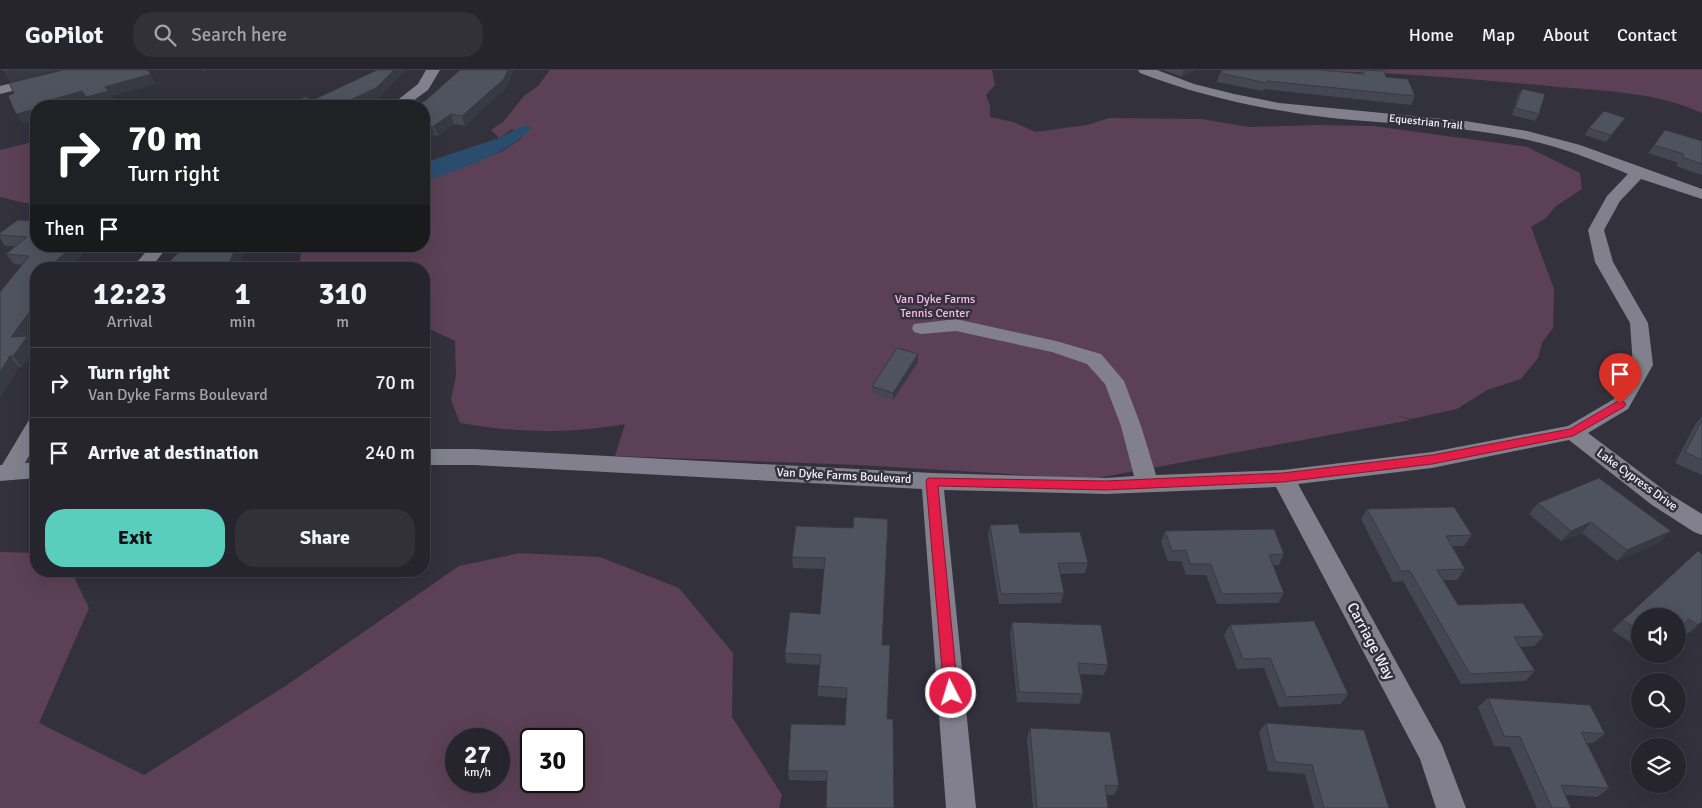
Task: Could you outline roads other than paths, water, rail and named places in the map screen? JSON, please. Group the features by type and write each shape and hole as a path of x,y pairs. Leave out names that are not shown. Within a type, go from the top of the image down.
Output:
{"street":[{"path":"0,90 82,70"},
{"path":"405,100 423,86 433,70"},
{"name":"Equestrian Trail","path":"1145,70 1216,96 1270,106 1473,126 1514,132 1579,149 1702,194"},
{"name":"Van Dyke Farms Boulevard","path":"430,458 474,457 932,481 1106,486 1283,478 1432,460 1573,432 1620,404 1643,365 1639,323 1604,262 1596,230 1613,199 1639,172"},
{"path":"146,262 155,252"},
{"path":"921,328 956,325 1056,347 1094,359 1114,381 1132,426 1147,484"},
{"name":"Lake Cypress Drive","path":"1573,432 1660,499 1702,526"},
{"path":"4,473 30,434"},
{"path":"4,473 30,471"},
{"name":"Carriage Way","path":"1283,478 1432,754 1452,808"},
{"path":"932,481 961,808"}],"water":[{"path":"525,125 532,128 521,138 495,154 430,180 430,161 499,138"}],"park label":[{"name":"Van Dyke Farms Tennis Center","path":"935,306"}]}
